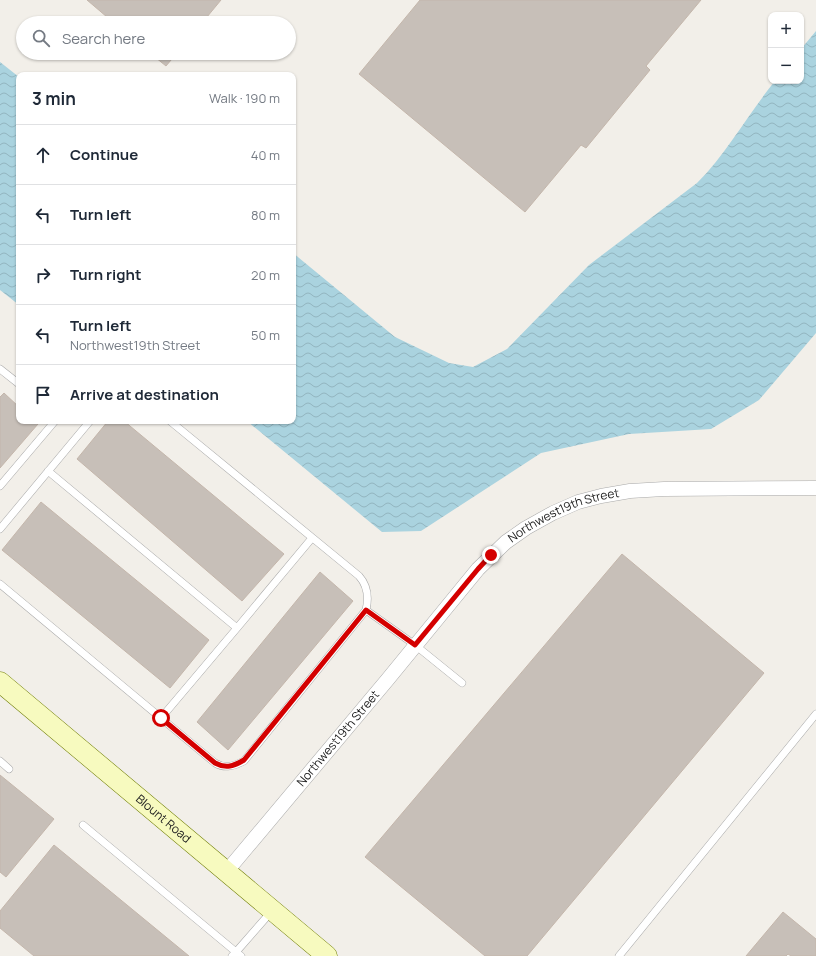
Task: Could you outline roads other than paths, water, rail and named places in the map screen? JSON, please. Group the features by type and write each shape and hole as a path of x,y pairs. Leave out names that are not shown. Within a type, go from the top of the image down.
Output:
{"street":[{"name":"Northwest19th Street","path":"226,871 478,569 506,542 526,528 553,513 578,502 630,491 664,489 816,488"},
{"name":"Blount Road","path":"0,682 327,956"}],"lane":[{"path":"0,369 16,382"},
{"path":"0,486 52,424"},
{"path":"0,529 87,424"},
{"path":"0,584 215,763 222,767 236,764 244,760 366,610 368,595 365,582 359,576 174,424"},
{"path":"48,471 237,628"},
{"path":"161,718 312,538"},
{"path":"366,610 415,645 462,683"},
{"path":"619,956 816,714"},
{"path":"0,761 9,769"},
{"path":"83,825 236,955 272,910"}],"water":[{"path":"816,31 816,333 759,400 711,429 629,434 541,453 421,531 382,532 251,424 296,424 296,255 395,337 449,363 473,367 507,349 589,265 697,183 728,146 773,84 804,84 804,45"},
{"path":"0,62 16,75 16,303 0,290"}]}
